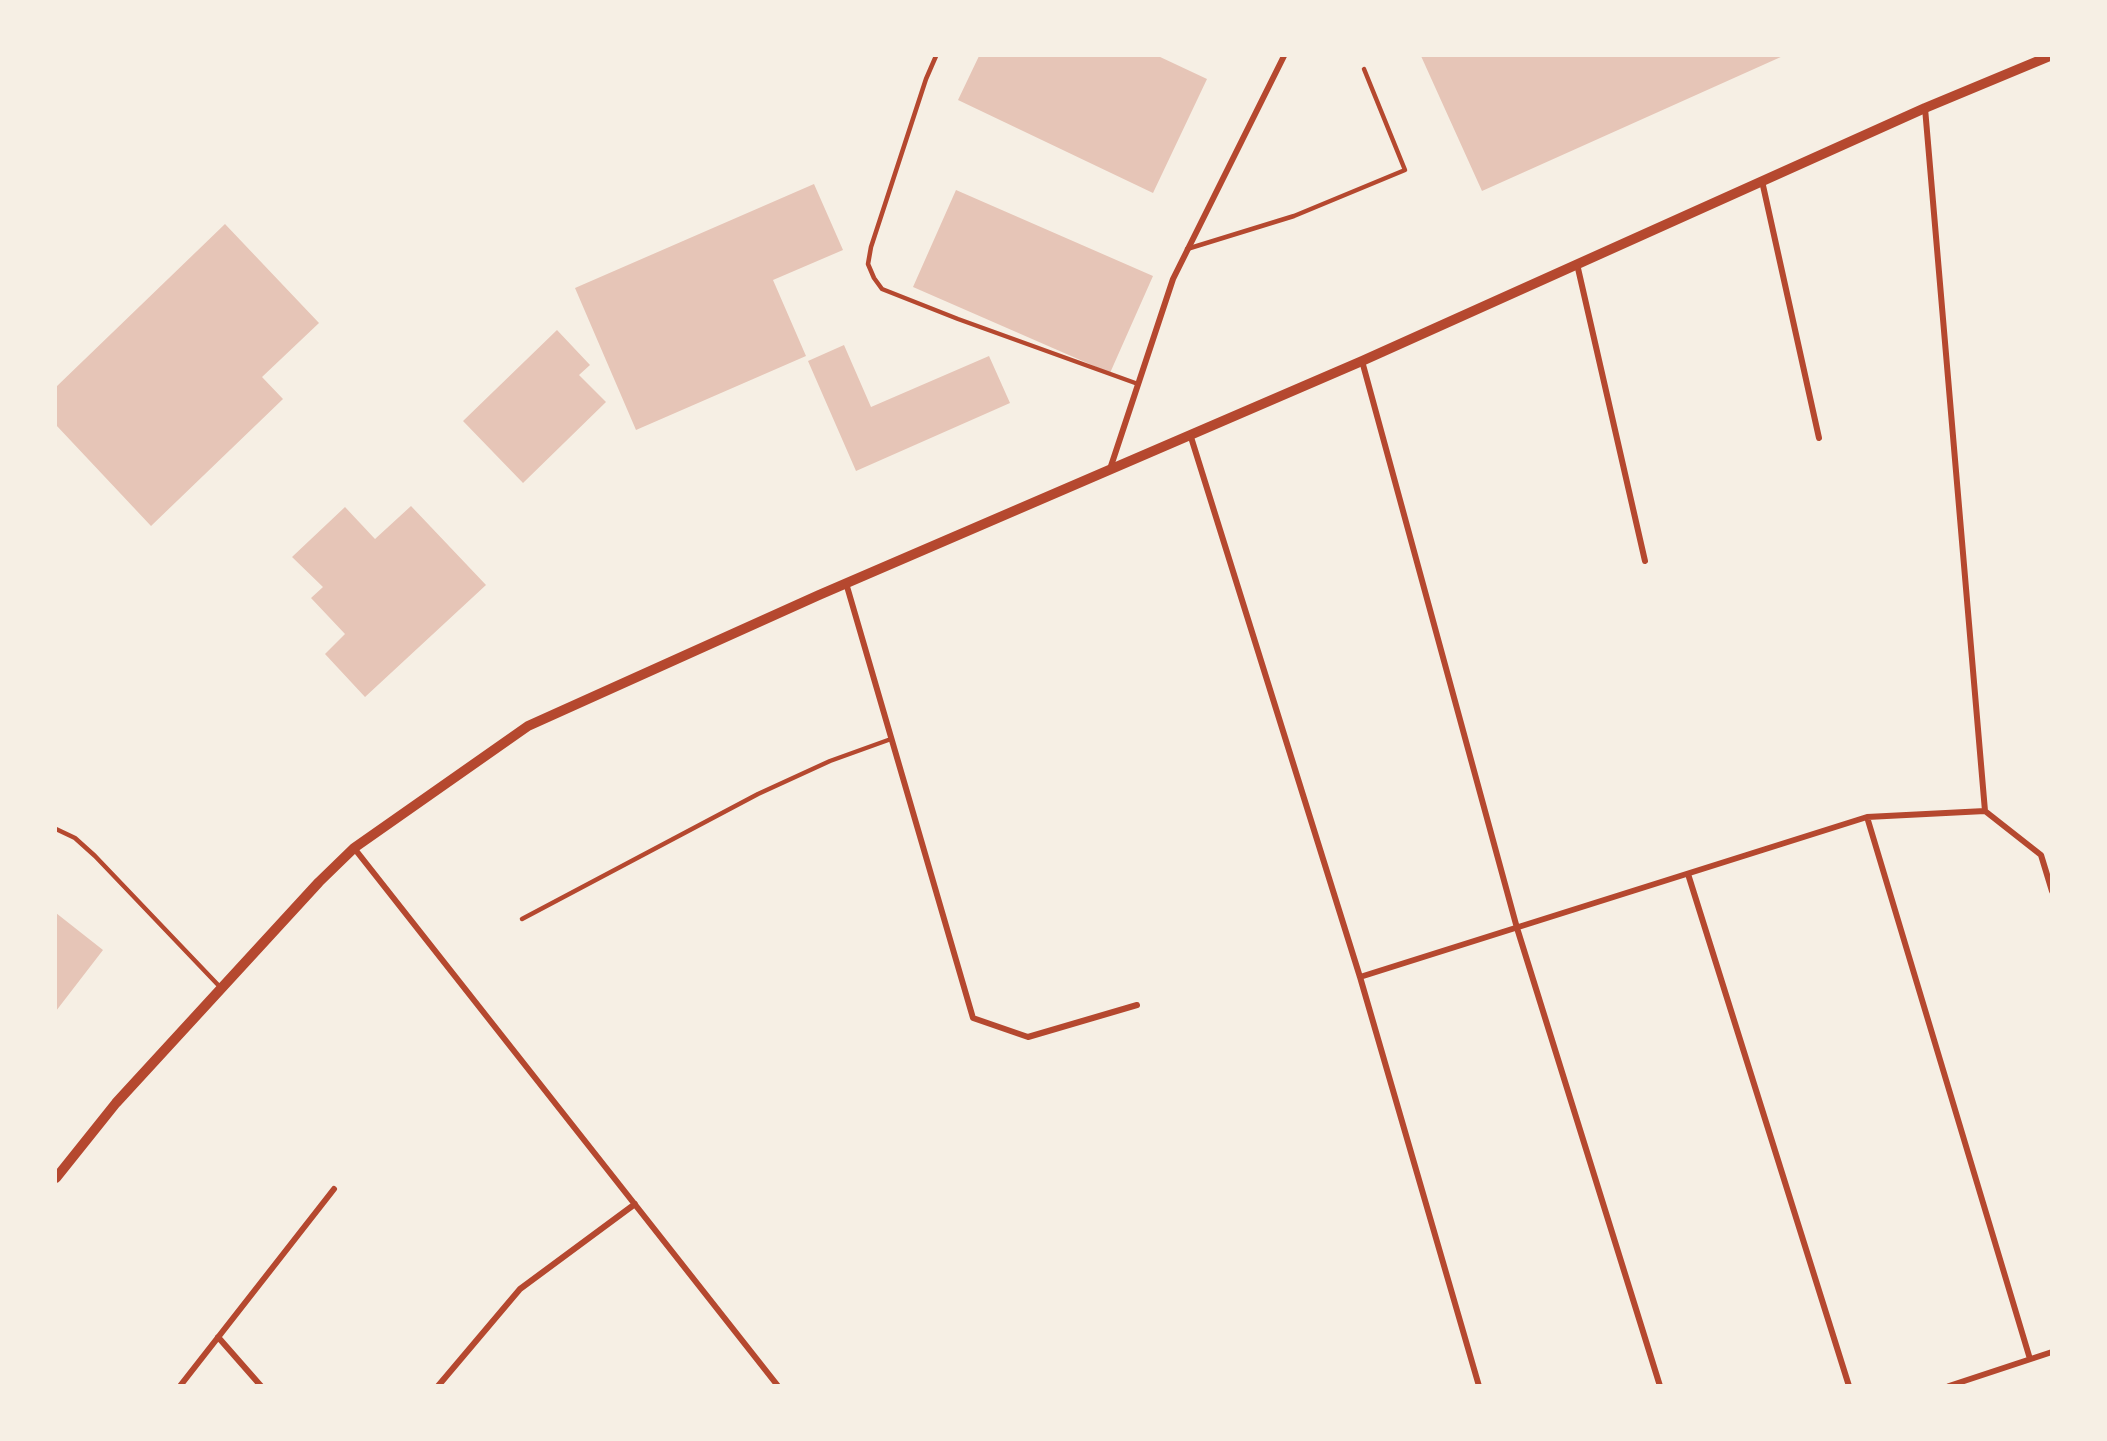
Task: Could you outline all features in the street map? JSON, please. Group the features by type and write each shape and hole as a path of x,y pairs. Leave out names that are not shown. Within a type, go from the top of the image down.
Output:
{"street":[{"path":"1110,469 1173,279 1284,56"},
{"path":"56,1178 116,1103 319,882 354,848 528,726 846,583 1362,361 1925,108 2050,56"},
{"path":"1925,108 1985,811"},
{"path":"1762,181 1819,438"},
{"path":"1577,264 1645,561"},
{"path":"1362,361 1517,928 1660,1386"},
{"path":"1190,434 1360,977 1479,1386"},
{"path":"846,583 973,1018 1028,1037 1137,1005"},
{"path":"1360,977 1868,817 1985,811 2041,855 2052,891"},
{"path":"1868,817 2030,1359"},
{"path":"354,848 778,1386"},
{"path":"1688,873 1849,1386"},
{"path":"180,1386 334,1189"},
{"path":"438,1386 520,1289 635,1204"},
{"path":"218,1337 261,1386"},
{"path":"1949,1386 2052,1352"}],"lane":[{"path":"936,56 926,79 871,247 868,264 874,278 882,290 1138,384"},
{"path":"1187,249 1294,216 1405,170 1364,69"},
{"path":"522,919 758,794 830,761 891,739"},
{"path":"56,830 75,838 95,856 221,988"}],"building":[{"path":"979,56 1158,56 1207,79 1153,193 958,100"},
{"path":"1421,56 1783,56 1482,191"},
{"path":"814,184 843,250 773,280 806,356 636,430 575,288"},
{"path":"956,190 1153,276 1110,373 913,287"},
{"path":"225,224 319,323 262,377 283,399 151,526 56,425 56,387"},
{"path":"557,330 590,365 579,375 606,402 523,483 463,421"},
{"path":"844,345 871,407 989,356 1010,403 856,471 808,361"},
{"path":"411,506 486,585 365,697 325,654 345,634 311,598 323,587 292,557 345,507 375,539"},
{"path":"56,913 103,950 56,1011"}]}
